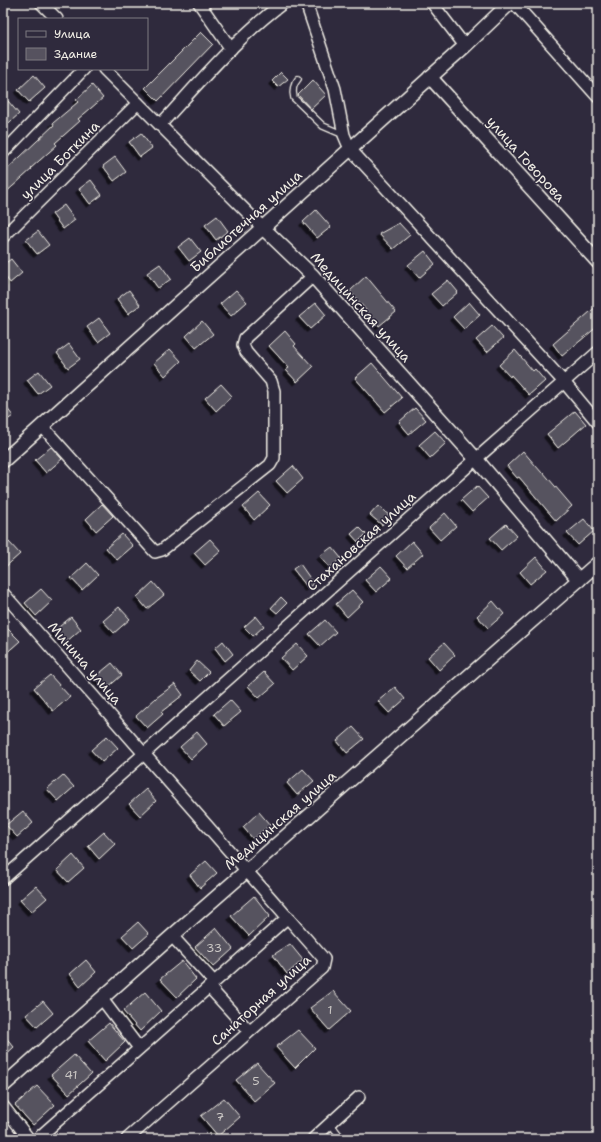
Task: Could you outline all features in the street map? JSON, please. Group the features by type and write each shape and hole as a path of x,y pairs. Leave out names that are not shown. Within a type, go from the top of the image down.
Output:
{"street":[{"path":"160,125 231,49 268,14 283,3"},
{"path":"306,3 335,89 344,135 350,149 564,382 598,423"},
{"path":"432,3 465,46"},
{"name":"Библиотечная улица","path":"3,461 465,46 510,3"},
{"path":"514,3 598,97"},
{"path":"200,4 231,49"},
{"path":"46,5 56,18"},
{"path":"3,154 83,70"},
{"name":"Медицинская улица","path":"105,70 312,276 476,459 579,580"},
{"name":"улица Говорова","path":"430,77 598,262"},
{"name":"улица Боткина","path":"3,237 138,103"},
{"path":"42,426 155,552 162,550 270,465 274,458 274,391 272,381 246,352 243,345 245,338 312,276"},
{"name":"Стахановская улица","path":"145,753 598,352"},
{"name":"Медицинская улица","path":"3,1086 598,563"},
{"name":"Минина улица","path":"3,593 247,870"},
{"path":"3,879 145,753"},
{"name":"Санаторная улица","path":"126,1139 322,968 324,959 247,870"},
{"path":"36,1139 288,917"},
{"path":"172,936 250,1031"},
{"path":"102,999 139,1048"},
{"path":"313,1139 359,1097"},
{"path":"3,1106 29,1139"}],"lane":[{"path":"298,79 294,84 294,98 322,126 344,135"},
{"path":"330,1124 342,1139"}],"building":[{"path":"201,32 213,44 158,101 145,88"},
{"path":"281,72 288,79 278,87 272,81"},
{"path":"34,75 45,88 29,102 18,90"},
{"path":"313,80 326,95 311,109 298,95"},
{"path":"92,85 103,98 78,119 80,121 55,143 57,145 3,195 3,173 54,125 53,123 78,102 76,100"},
{"path":"8,101 19,114 3,128 3,106"},
{"path":"141,133 152,148 140,157 129,142"},
{"path":"115,157 126,172 114,181 103,166"},
{"path":"91,180 102,195 90,204 79,189"},
{"path":"64,205 75,220 63,229 52,214"},
{"path":"316,210 331,227 317,238 303,222"},
{"path":"217,216 228,231 216,240 205,225"},
{"path":"399,223 410,235 393,249 379,234"},
{"path":"38,231 49,245 37,254 26,240"},
{"path":"190,238 201,252 189,261 178,247"},
{"path":"425,251 435,264 419,278 408,265"},
{"path":"11,259 22,273 10,283 3,273 3,265"},
{"path":"160,264 171,279 158,288 147,273"},
{"path":"366,276 396,312 379,326 350,291"},
{"path":"448,280 458,292 442,306 431,294"},
{"path":"129,290 140,305 128,314 117,299"},
{"path":"236,290 247,302 231,316 220,304"},
{"path":"469,302 480,315 464,329 453,317"},
{"path":"316,303 326,315 310,329 299,317"},
{"path":"598,305 598,326 562,356 553,344"},
{"path":"99,318 110,333 98,342 87,327"},
{"path":"202,321 213,334 196,348 186,336"},
{"path":"492,326 503,338 487,352 476,340"},
{"path":"285,331 296,344 294,346 313,367 297,382 286,370 289,368 269,346"},
{"path":"69,344 80,359 68,368 57,353"},
{"path":"170,349 181,361 165,376 154,363"},
{"path":"515,350 533,371 535,369 545,381 529,395 511,375 510,377 499,365"},
{"path":"372,363 402,398 385,412 355,378"},
{"path":"39,371 50,385 38,394 27,380"},
{"path":"221,384 232,396 216,411 205,398"},
{"path":"3,403 13,416 3,423"},
{"path":"415,408 426,420 409,434 399,422"},
{"path":"575,411 586,424 558,448 547,434"},
{"path":"435,431 446,443 430,458 419,445"},
{"path":"51,447 62,459 46,473 35,460"},
{"path":"523,451 572,506 556,521 519,477 517,478 507,466"},
{"path":"293,466 303,479 287,493 276,481"},
{"path":"477,486 488,498 472,512 461,500"},
{"path":"259,493 270,505 254,520 243,507"},
{"path":"102,504 113,516 96,531 86,519"},
{"path":"378,506 390,516 382,525 370,515"},
{"path":"445,513 456,526 440,540 429,528"},
{"path":"584,519 594,531 578,545 567,533"},
{"path":"506,524 517,536 501,550 490,538"},
{"path":"359,527 366,534 358,542 351,534"},
{"path":"122,534 133,546 117,560 106,548"},
{"path":"210,539 221,551 205,565 194,553"},
{"path":"412,541 423,554 407,568 396,556"},
{"path":"9,542 20,554 3,569 3,547"},
{"path":"332,547 341,558 330,568 320,556"},
{"path":"536,557 547,570 530,584 520,572"},
{"path":"87,563 98,575 82,590 71,578"},
{"path":"300,564 314,584 308,588 293,569"},
{"path":"381,566 392,578 376,592 365,580"},
{"path":"153,582 164,595 147,609 137,597"},
{"path":"41,589 52,601 36,616 25,603"},
{"path":"352,590 363,602 347,617 336,604"},
{"path":"281,597 287,603 277,613 271,608"},
{"path":"493,601 504,614 488,628 477,616"},
{"path":"119,607 130,619 114,633 103,621"},
{"path":"256,616 264,626 253,636 244,627"},
{"path":"71,617 81,629 65,643 54,631"},
{"path":"325,620 336,632 320,646 309,634"},
{"path":"3,624 20,641 3,656"},
{"path":"223,641 233,654 225,661 215,648"},
{"path":"444,643 455,655 439,670 428,657"},
{"path":"297,644 308,656 292,670 281,658"},
{"path":"197,661 209,672 200,681 189,671"},
{"path":"112,663 122,675 106,689 95,677"},
{"path":"264,672 275,684 259,698 248,686"},
{"path":"50,675 70,697 53,711 34,688"},
{"path":"175,684 183,695 161,712 163,714 147,728 136,716 156,698"},
{"path":"395,687 405,699 389,713 378,701"},
{"path":"230,700 241,712 224,726 214,714"},
{"path":"353,727 364,739 347,753 337,741"},
{"path":"197,732 207,744 191,759 180,747"},
{"path":"107,736 118,748 102,762 91,750"},
{"path":"303,769 314,781 297,795 287,783"},
{"path":"63,775 74,787 58,801 47,789"},
{"path":"146,789 156,801 140,816 129,804"},
{"path":"23,811 33,823 17,837 6,825"},
{"path":"259,812 270,825 253,839 243,827"},
{"path":"104,832 115,844 99,859 88,846"},
{"path":"73,855 84,868 68,882 57,870"},
{"path":"206,861 217,873 200,888 190,875"},
{"path":"36,886 47,898 31,912 20,900"},
{"path":"254,896 270,916 249,936 231,916"},
{"path":"138,922 149,934 133,948 122,936"},
{"path":"216,928 233,949 213,967 195,947"},
{"path":"290,944 303,960 287,974 273,955"},
{"path":"86,960 96,972 80,987 70,974"},
{"path":"182,961 196,979 177,997 160,979"},
{"path":"333,991 351,1011 329,1030 310,1008"},
{"path":"145,992 161,1011 140,1031 123,1011"},
{"path":"43,1001 53,1013 37,1027 26,1015"},
{"path":"109,1023 125,1042 105,1061 88,1041"},
{"path":"298,1030 315,1048 295,1068 276,1047"},
{"path":"3,1034 14,1047 3,1057"},
{"path":"74,1055 91,1074 69,1094 51,1075"},
{"path":"257,1063 275,1083 254,1101 236,1080"},
{"path":"37,1086 55,1105 33,1125 15,1105"},
{"path":"224,1098 240,1117 218,1136 201,1116"}]}
